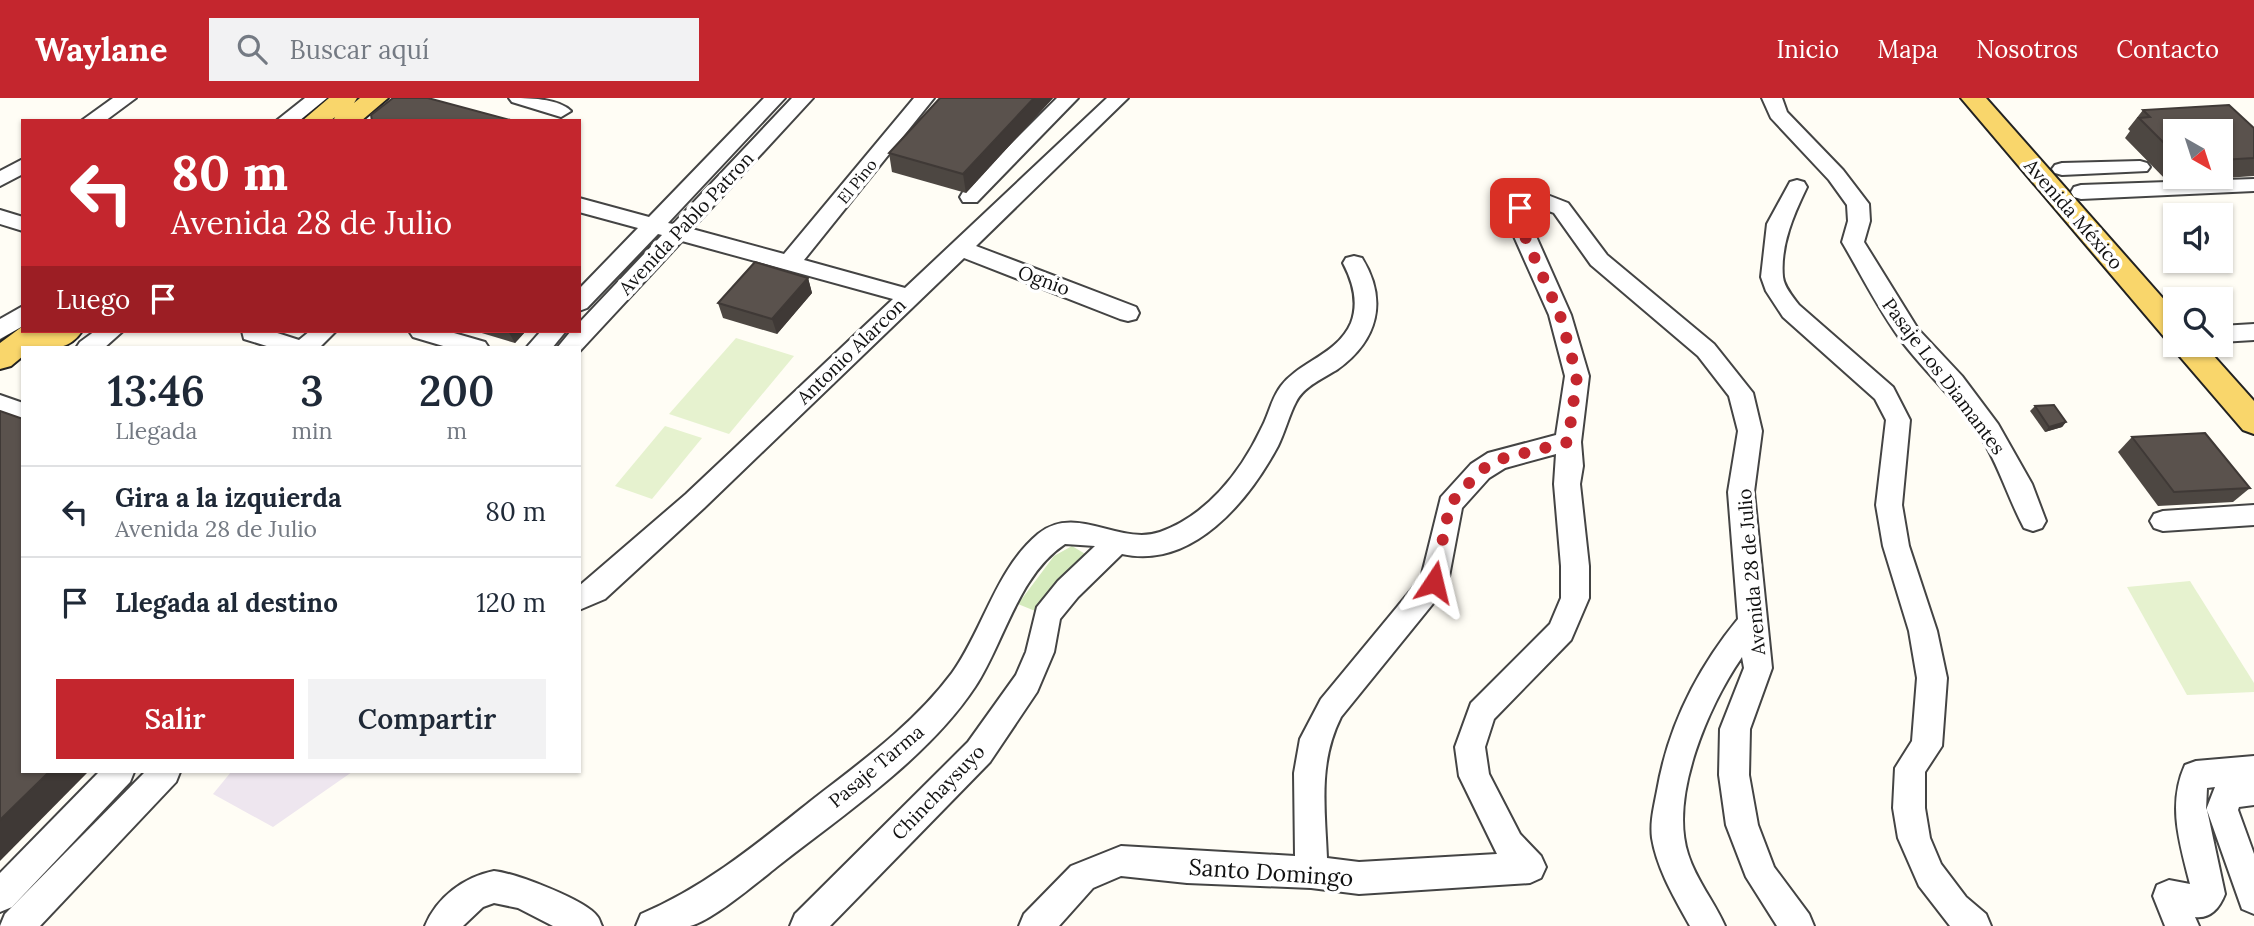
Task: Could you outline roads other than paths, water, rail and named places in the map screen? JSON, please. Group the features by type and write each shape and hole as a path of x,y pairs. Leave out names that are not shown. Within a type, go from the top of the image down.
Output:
{"main road":[{"path":"317,119 345,98"},
{"path":"348,119 376,98"},
{"name":"Avenida México","path":"1973,98 2163,317"},
{"name":"Avenida México","path":"1998,98 2165,287"},
{"path":"0,358 33,333"},
{"path":"47,346 64,333"},
{"path":"2197,357 2254,422"},
{"path":"2228,357 2254,387"},
{"path":"11,401 21,370"}],"street":[{"path":"94,119 126,98"},
{"path":"289,119 317,98"},
{"path":"519,98 561,111"},
{"name":"Avenida Pablo Patron","path":"581,301 775,98"},
{"name":"Avenida Pablo Patron","path":"571,346 803,98"},
{"name":"El Pino","path":"789,263 924,98"},
{"path":"970,197 1068,98"},
{"name":"Antonio Alarcon","path":"581,598 595,591 695,502 1118,98"},
{"name":"Pasaje Los Diamantes","path":"1772,98 1777,114 1842,182 1858,204 1858,221 1853,242 1900,322 1919,347 1952,381 1978,417 2023,488 2033,521"},
{"path":"0,180 21,166"},
{"path":"2062,169 2140,167"},
{"path":"2081,192 2254,185"},
{"path":"1797,187 1778,224 1772,276 1777,291 1791,311 1884,393 1898,420 1889,506 1903,573 1923,631 1932,678 1927,746 1910,768 1909,808 1914,838 1930,875 1954,908 1974,926"},
{"name":"Avenida 28 de Julio","path":"1530,867 1509,845 1490,810 1474,776 1470,747 1481,712 1562,632 1575,598 1575,566 1568,514 1568,442 1577,376 1560,315 1515,214 1531,204 1550,203 1561,208 1599,260 1706,350 1741,393 1750,431 1741,492 1758,668 1735,729 1734,775 1742,825 1762,877 1797,926"},
{"path":"581,206 908,296"},
{"path":"0,217 21,223"},
{"name":"Ognio","path":"960,248 1128,313"},
{"path":"1116,543 1145,546 1175,538 1200,523 1233,496 1263,451 1285,399 1300,381 1337,356 1363,321 1368,299 1365,280 1354,262"},
{"path":"0,331 21,315"},
{"path":"2233,333 2254,332"},
{"path":"91,346 108,333"},
{"path":"307,346 322,333"},
{"path":"428,333 470,346"},
{"path":"540,346 552,333"},
{"path":"252,334 291,346"},
{"path":"1311,872 1309,773 1315,740 1331,708 1434,582 1450,504 1480,471 1497,460 1568,442"},
{"path":"2164,521 2254,515"},
{"name":"Pasaje Tarma","path":"653,926 702,900 752,865 911,741 964,680 1016,582 1056,534 1070,531 1116,543"},
{"name":"Chinchaysuyo","path":"807,926 979,752 1027,683 1040,652 1047,615 1068,589 1116,543"},
{"path":"1708,926 1679,872 1667,829 1673,781 1690,720 1727,652 1754,621"},
{"path":"2182,926 2169,896 2200,902 2208,894 2192,822 2192,789 2196,775 2254,770"},
{"path":"0,896 119,773"},
{"path":"17,926 164,773"},
{"path":"2254,791 2228,793 2222,810 2254,898"},
{"name":"Santo Domingo","path":"1036,926 1082,877 1121,861 1187,867 1311,872 1359,878 1530,867"},
{"path":"442,926 461,903 484,889 505,886 585,926"}]}
